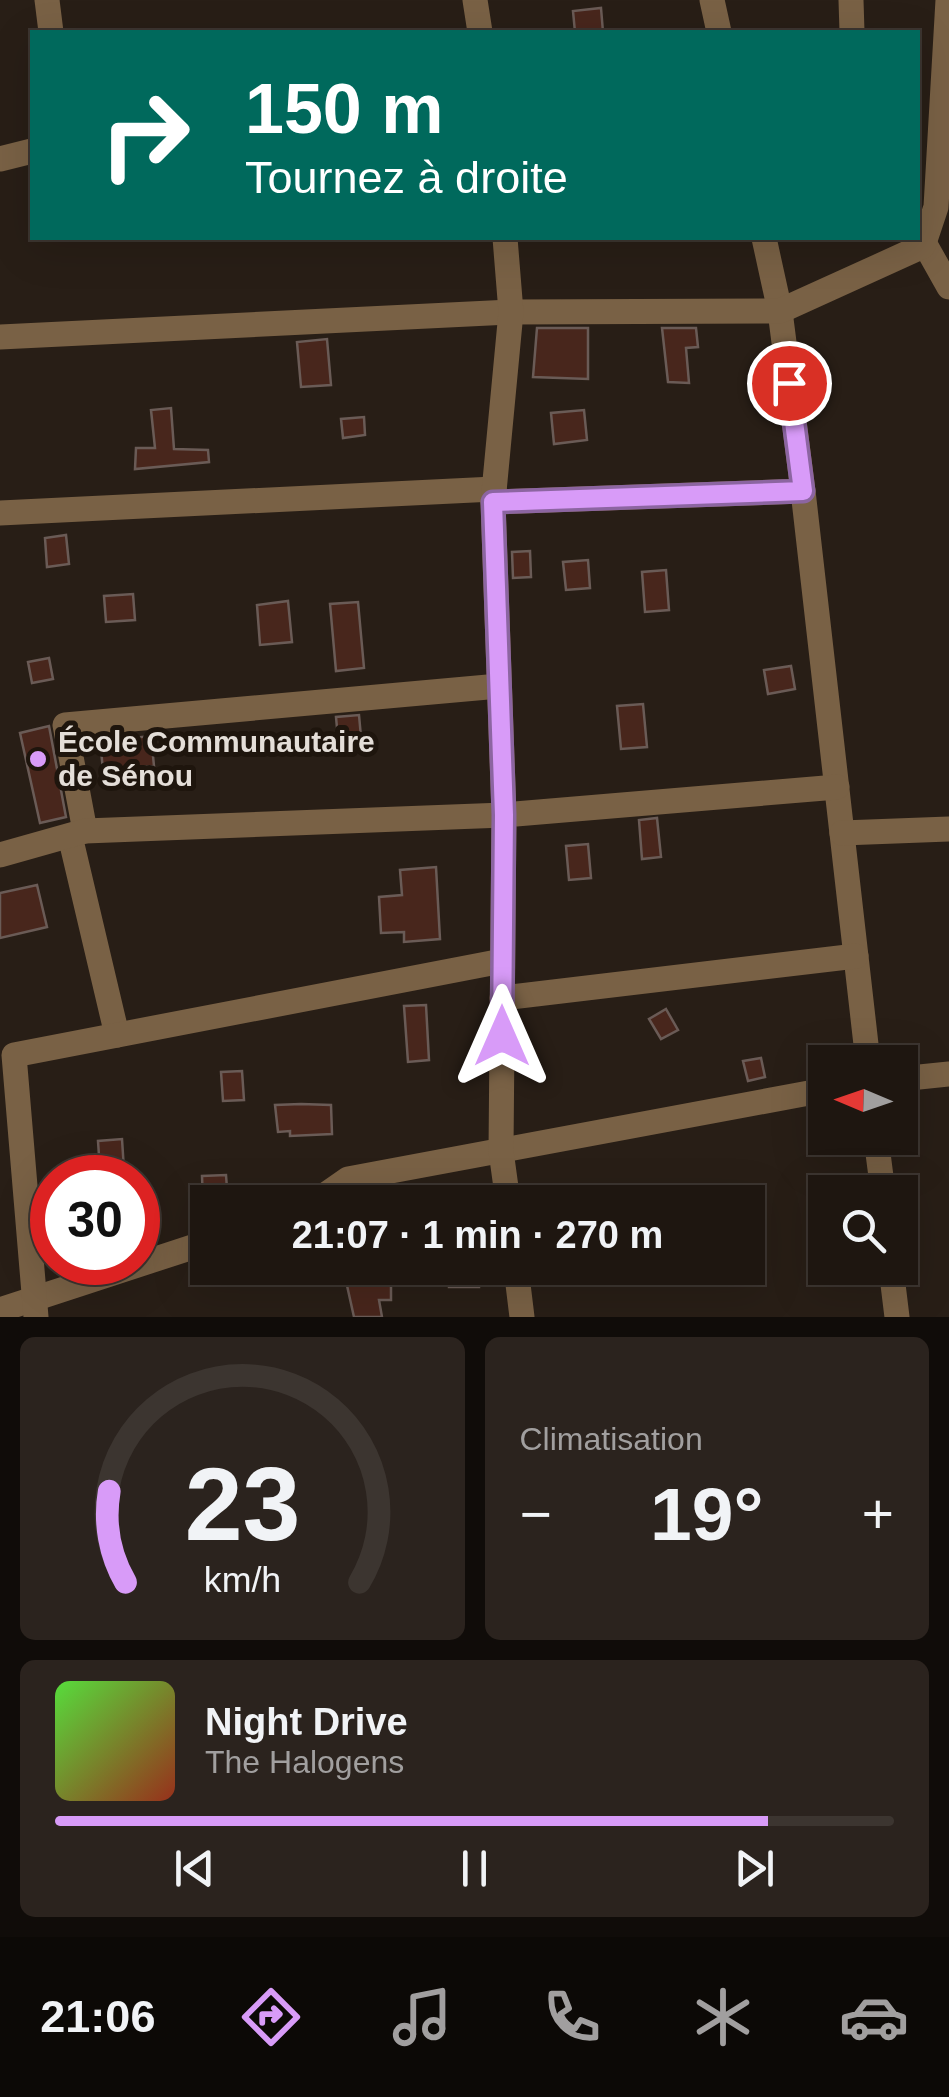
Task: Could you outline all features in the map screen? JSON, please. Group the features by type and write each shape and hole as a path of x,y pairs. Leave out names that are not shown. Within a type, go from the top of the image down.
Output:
{"street":[{"path":"46,0 51,30"},
{"path":"475,0 480,30"},
{"path":"712,0 719,30"},
{"path":"851,0 852,30"},
{"path":"948,0 936,207 920,239 949,287"},
{"path":"0,159 30,151"},
{"path":"505,240 511,312 494,496 504,815 501,1151 506,1185"},
{"path":"764,240 780,311 803,491 866,1045"},
{"path":"0,337 511,312 780,311 918,240"},
{"path":"0,513 494,496 803,491"},
{"path":"118,1035 78,833 65,725 499,686"},
{"path":"0,856 78,833 504,815 836,788"},
{"path":"842,834 949,829"},
{"path":"502,998 856,956"},
{"path":"34,1309 9,1118 14,1055 502,961"},
{"path":"918,1077 949,1074"},
{"path":"340,1185 348,1179 808,1093"},
{"path":"0,1310 34,1309 190,1249"},
{"path":"518,1285 522,1317"},
{"path":"893,1285 897,1317"}],"building":[{"path":"601,8 603,30 575,30 573,11"},
{"path":"537,328 588,328 588,379 533,377"},
{"path":"662,328 696,328 698,347 686,348 689,383 668,382"},
{"path":"327,339 331,385 301,387 297,342"},
{"path":"171,408 174,449 208,450 209,462 135,469 136,448 155,448 151,410"},
{"path":"584,410 587,440 554,444 551,413"},
{"path":"364,417 365,435 343,438 341,419"},
{"path":"66,535 69,564 47,567 45,538"},
{"path":"530,551 531,577 513,578 512,552"},
{"path":"588,560 590,588 566,590 563,562"},
{"path":"666,570 669,610 645,612 642,572"},
{"path":"133,594 135,620 106,622 104,596"},
{"path":"288,601 292,642 260,645 257,605"},
{"path":"358,602 364,668 336,671 330,604"},
{"path":"49,658 53,679 32,683 28,662"},
{"path":"791,666 795,689 768,694 764,670"},
{"path":"643,704 647,747 621,749 617,706"},
{"path":"359,715 362,748 339,750 336,717"},
{"path":"49,726 66,817 40,823 20,733"},
{"path":"151,736 154,766 103,770 100,741"},
{"path":"657,818 661,857 642,859 639,820"},
{"path":"588,844 591,878 569,880 566,846"},
{"path":"436,867 440,939 404,942 404,932 381,933 379,897 402,895 400,870"},
{"path":"37,885 47,927 0,938 0,893"},
{"path":"426,1005 429,1060 408,1062 404,1006"},
{"path":"666,1009 678,1030 661,1039 649,1019"},
{"path":"761,1058 765,1077 748,1081 743,1061"},
{"path":"242,1071 244,1100 223,1101 221,1072"},
{"path":"275,1105 331,1105 332,1134 290,1136 290,1131 278,1132"},
{"path":"122,1139 123,1155 99,1155 98,1141"},
{"path":"226,1175 227,1185 202,1185 202,1176"},
{"path":"347,1285 391,1285 391,1300 379,1300 382,1317 354,1317"}],"place":[{"name":"École Communautaire de Sénou","path":"38,759"}],"route":[{"path":"502,1036 504,815 493,502 803,491 789,383"}]}
